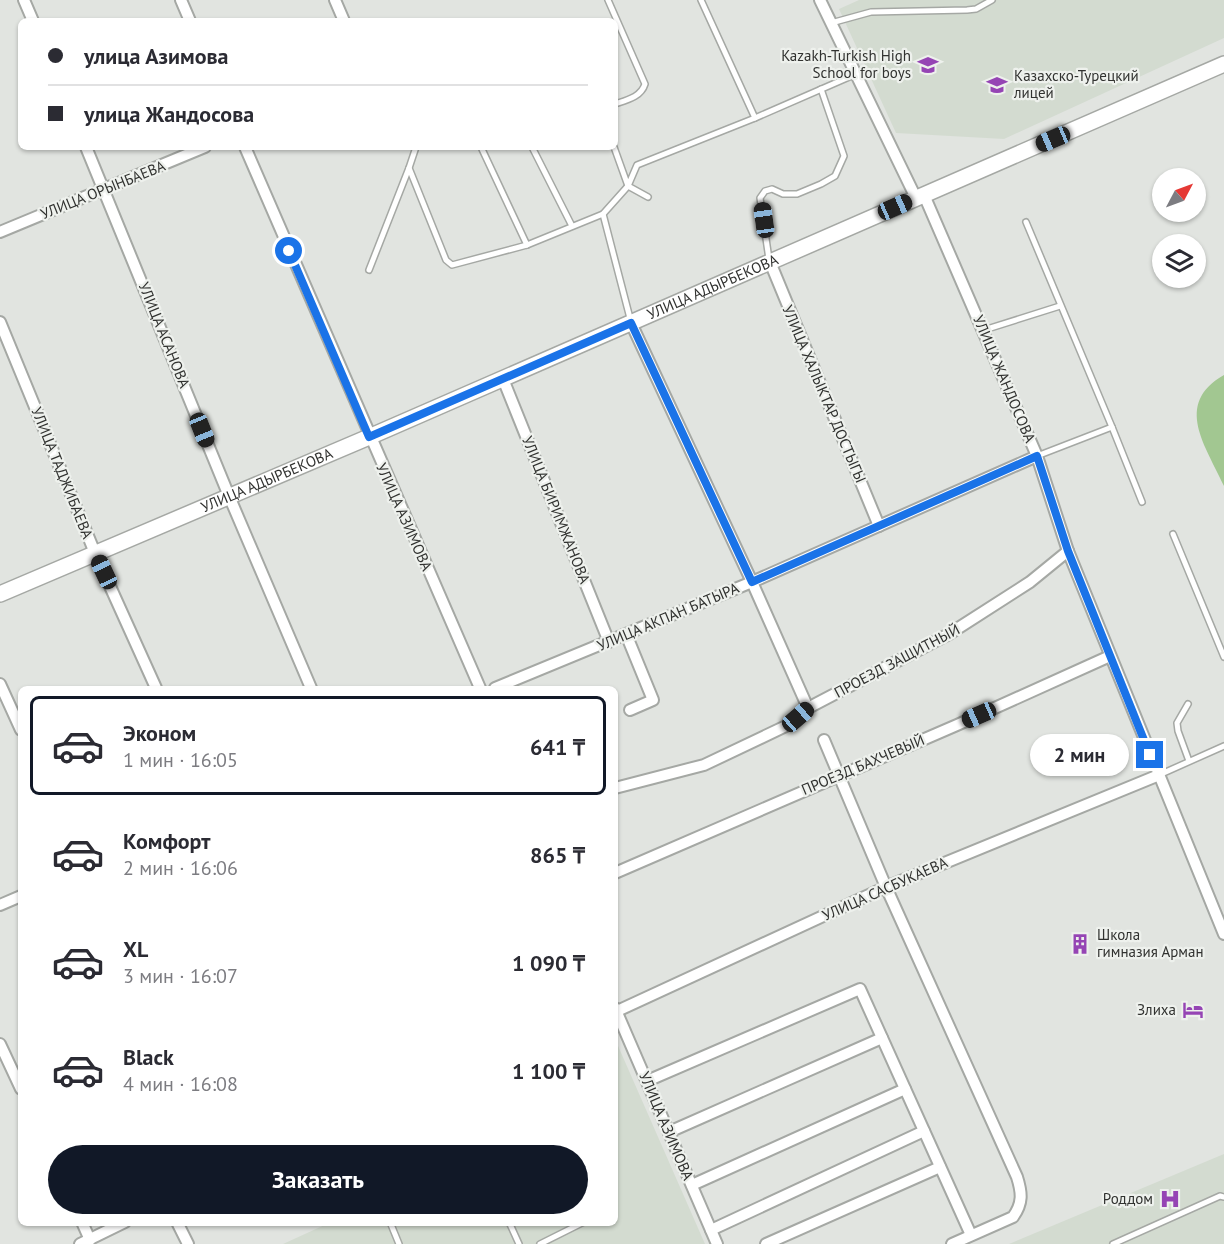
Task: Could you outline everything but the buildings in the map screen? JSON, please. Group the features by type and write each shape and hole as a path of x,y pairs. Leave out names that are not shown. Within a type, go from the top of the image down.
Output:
{"main road":[{"name":"УЛИЦА АДЫРБЕКОВА","path":"0,594 503,379 1224,64"}],"street":[{"path":"24,0 32,18"},
{"path":"181,0 189,18"},
{"path":"335,0 343,18"},
{"name":"УЛИЦА ЖАНДОСОВА","path":"820,0 920,196 984,330 1037,456 1068,551 1223,929"},
{"name":"УЛИЦА АСАНОВА","path":"87,150 229,496 310,686"},
{"name":"УЛИЦА ОРЫНБАЕВА","path":"0,232 199,150"},
{"name":"УЛИЦА АЗИМОВА","path":"246,150 479,686"},
{"name":"УЛИЦА ХАЛЫКТАР ДОСТЫГЫ","path":"770,262 879,526"},
{"name":"УЛИЦА ТАДЖИБАЕВА","path":"0,322 95,553 155,686"},
{"path":"631,323 808,708"},
{"name":"УЛИЦА БИРИМЖАНОВА","path":"503,379 609,642"},
{"name":"УЛИЦА АКПАН БАТЫРА","path":"500,686 752,582 1037,456"},
{"name":"ПРОЕЗД ЗАЩИТНЫЙ","path":"618,787 704,765 788,725 808,708 949,634 1030,582 1068,551"},
{"path":"626,634 653,699 630,710"},
{"name":"ПРОЕЗД БАХЧЕВЫЙ","path":"618,872 1110,656"},
{"path":"0,684 18,723"},
{"path":"824,741 886,887 1013,1167 1021,1190 1022,1199 1013,1217 974,1240 952,1244"},
{"name":"УЛИЦА САСБУКАЕВА","path":"618,1009 886,887 1159,775"},
{"path":"0,905 18,897"},
{"path":"647,1081 860,989 974,1240"},
{"name":"УЛИЦА АЗИМОВА","path":"618,1015 717,1244"},
{"path":"669,1132 882,1038"},
{"path":"0,1044 18,1083"},
{"path":"692,1185 905,1089"},
{"path":"711,1230 924,1131"},
{"path":"766,1244 940,1167"},
{"path":"83,1226 85,1242 117,1226"},
{"path":"179,1226 188,1244"}],"lane":[{"path":"608,0 616,18"},
{"path":"702,0 755,118"},
{"path":"831,22 871,12 976,9 992,0"},
{"path":"618,23 645,84 643,91 636,96 618,103"},
{"path":"409,168 446,260 452,265 526,245 603,214 628,186 637,165 755,118 856,74"},
{"path":"770,262 760,198 765,191 772,189 783,194 797,194 821,184 835,176 844,156 821,89"},
{"path":"369,270 415,150"},
{"path":"482,150 526,245"},
{"path":"534,150 572,226"},
{"path":"615,150 628,186 648,198"},
{"path":"603,214 631,323"},
{"path":"1026,222 1142,502"},
{"path":"984,330 1060,306"},
{"path":"1037,456 1112,427"},
{"path":"1173,534 1224,657"},
{"path":"1188,704 1178,723 1178,731 1189,761"},
{"path":"1159,775 1224,746"},
{"path":"1113,1244 1220,1196 1224,1197"},
{"path":"392,1226 399,1244"},
{"path":"512,1226 519,1244"},
{"path":"540,1244 576,1226"}],"shaded area":[{"name":"Казахско-Турецкий лицей","path":"859,0 1224,0 1224,38 1004,139 896,133 839,9"},
{"path":"618,1046 705,1244 283,1244 322,1226 618,1226"},
{"name":"Роддом","path":"1224,1154 1224,1244 1009,1244"}],"green space":[{"path":"1224,375 1224,486 1203,441 1198,426 1197,412 1200,399 1209,386"}],"place":[{"name":"Kazakh-Turkish High School for boys","path":"928,65"},
{"name":"Казахско-Турецкий лицей","path":"997,85"},
{"name":"Школа гимназия Арман","path":"1080,944"},
{"name":"Злиха","path":"1193,1010"},
{"name":"Роддом","path":"1170,1199"}],"route":[{"path":"289,251 369,437 631,323 752,582 1037,456 1068,551 1150,755"}]}
